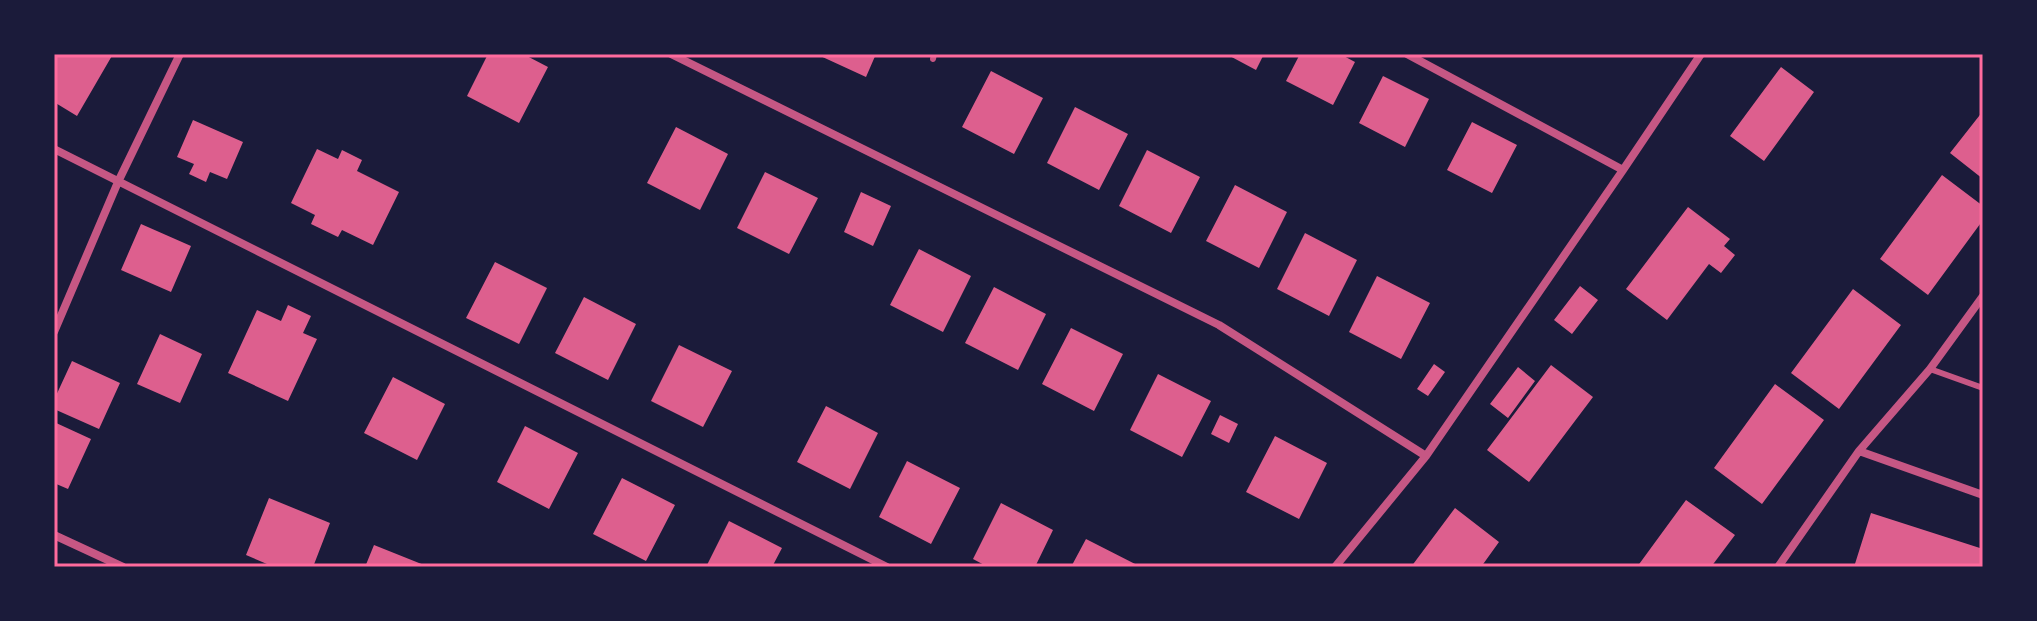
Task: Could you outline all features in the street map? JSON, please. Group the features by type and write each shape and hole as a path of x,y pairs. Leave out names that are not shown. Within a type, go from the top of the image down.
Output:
{"street":[{"path":"54,332 118,182 180,54"},
{"path":"671,54 1219,325 1426,456"},
{"path":"1407,54 1623,170"},
{"path":"1335,567 1426,456 1701,54"},
{"path":"54,149 887,567"},
{"path":"1778,567 1859,451 1930,369 1983,296"},
{"path":"1859,451 1983,495"},
{"path":"54,535 123,567"}],"lane":[{"path":"1930,369 1983,388"}],"building":[{"path":"54,54 113,54 77,116 54,102"},
{"path":"488,54 523,54 548,67 519,123 467,96"},
{"path":"816,54 876,54 866,77"},
{"path":"1226,54 1264,54 1256,70"},
{"path":"1300,54 1340,54 1355,62 1333,105 1286,81"},
{"path":"1781,67 1814,92 1764,161 1730,136"},
{"path":"991,71 1043,98 1014,154 962,127"},
{"path":"1383,76 1429,99 1405,147 1359,123"},
{"path":"1075,107 1128,134 1099,190 1047,163"},
{"path":"1983,111 1983,179 1950,153"},
{"path":"193,120 243,142 227,179 210,172 206,182 189,174 194,164 177,157"},
{"path":"1472,122 1517,145 1492,193 1447,170"},
{"path":"676,127 728,154 700,210 647,183"},
{"path":"317,149 338,159 342,150 362,160 357,171 399,192 373,245 342,230 338,237 311,224 315,215 291,203"},
{"path":"1147,150 1200,177 1171,233 1119,206"},
{"path":"765,172 818,198 789,254 737,228"},
{"path":"1942,175 1983,206 1983,220 1928,295 1880,259"},
{"path":"1235,185 1287,212 1259,268 1206,241"},
{"path":"861,192 891,206 873,246 844,232"},
{"path":"1688,207 1730,239 1724,246 1735,255 1721,273 1709,264 1667,320 1626,289"},
{"path":"141,224 191,246 171,292 121,270"},
{"path":"1305,233 1357,260 1329,316 1277,289"},
{"path":"919,249 971,276 943,332 890,305"},
{"path":"495,262 547,288 519,344 466,318"},
{"path":"1377,276 1430,303 1401,359 1349,332"},
{"path":"1580,286 1598,300 1572,334 1554,320"},
{"path":"994,287 1046,314 1018,370 965,343"},
{"path":"1853,289 1901,325 1839,409 1791,373"},
{"path":"584,297 636,324 608,380 555,353"},
{"path":"288,305 311,316 303,333 317,339 288,401 228,373 257,310 281,321"},
{"path":"1071,328 1123,354 1094,411 1042,384"},
{"path":"160,334 202,354 180,403 137,384"},
{"path":"679,345 732,371 703,427 651,401"},
{"path":"72,361 120,383 99,429 54,409 54,400"},
{"path":"1434,364 1445,372 1428,396 1417,389"},
{"path":"1551,365 1593,397 1529,482 1487,450"},
{"path":"1518,367 1535,381 1508,418 1490,404"},
{"path":"1158,374 1211,401 1182,457 1130,430"},
{"path":"393,377 445,404 417,460 364,433"},
{"path":"1775,384 1824,420 1762,504 1714,468"},
{"path":"826,406 878,433 850,489 797,462"},
{"path":"1220,415 1238,424 1229,443 1211,434"},
{"path":"54,422 91,439 68,489 54,483"},
{"path":"525,426 578,453 549,509 497,482"},
{"path":"1275,436 1327,463 1299,519 1246,492"},
{"path":"907,461 960,488 931,544 879,517"},
{"path":"622,478 675,505 646,561 593,534"},
{"path":"269,498 330,523 313,567 274,567 246,555"},
{"path":"1686,500 1735,535 1711,567 1637,567"},
{"path":"1001,503 1053,530 1035,567 988,567 973,559"},
{"path":"1455,508 1499,542 1481,567 1411,567"},
{"path":"1871,513 1983,549 1983,567 1854,567"},
{"path":"729,521 782,548 772,567 706,567"},
{"path":"1086,539 1141,567 1071,567"},
{"path":"374,545 429,567 365,567"}]}
